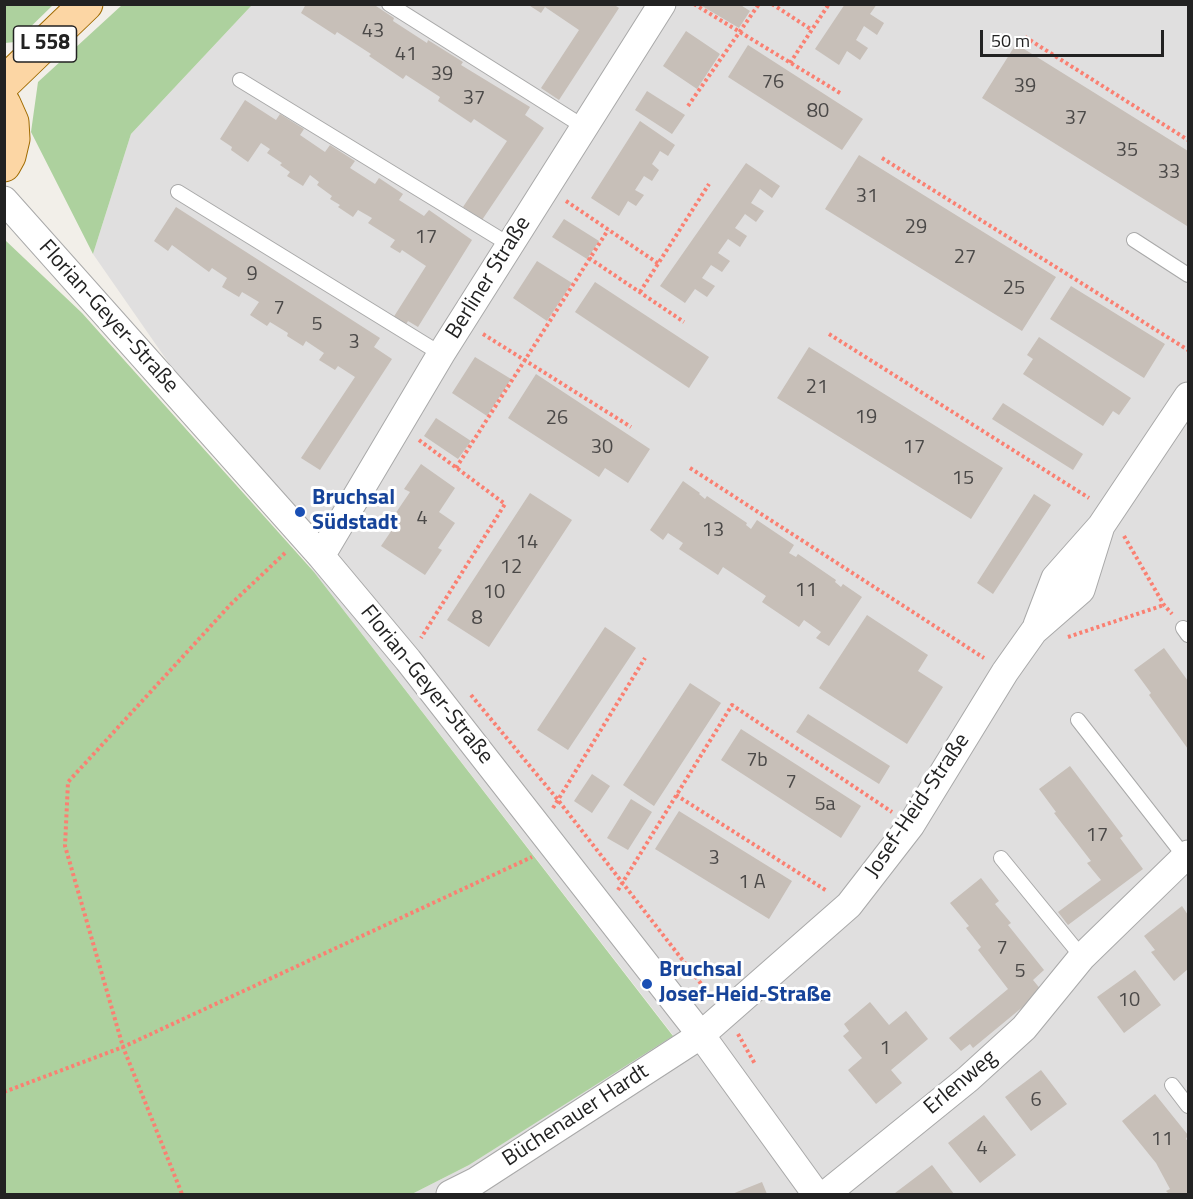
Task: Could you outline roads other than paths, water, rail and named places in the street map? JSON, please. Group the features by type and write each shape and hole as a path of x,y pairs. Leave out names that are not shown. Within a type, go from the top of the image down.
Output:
{"main road":[{"name":"L 558","path":"4,83 86,4"},
{"path":"4,104 12,122 13,139 4,165"}],"street":[{"name":"Berliner Straße","path":"321,556 441,354 661,5"},
{"name":"Florian-Geyer-Straße","path":"4,200 321,556 408,660 701,1035 816,1194"},
{"name":"Josef-Heid-Straße","path":"701,1035 849,905 911,825 1005,672 1034,631 1055,578 1105,519 1188,396"},
{"name":"Erlenweg","path":"826,1194 968,1079 1024,1028 1082,957 1187,856"},
{"name":"Büchenauer Hardt","path":"450,1194 476,1181 701,1035"}],"lane":[{"path":"389,4 584,127"},
{"path":"240,80 510,245"},
{"path":"178,192 441,354"},
{"path":"1134,240 1188,275"},
{"name":"Erlenweg","path":"1078,720 1187,856"},
{"path":"1001,858 1082,957"},
{"path":"1172,1085 1188,1106"}],"place":[{"name":"Bruchsal Südstadt","path":"300,512"},
{"name":"Bruchsal Josef-Heid-Straße","path":"647,984"}]}
